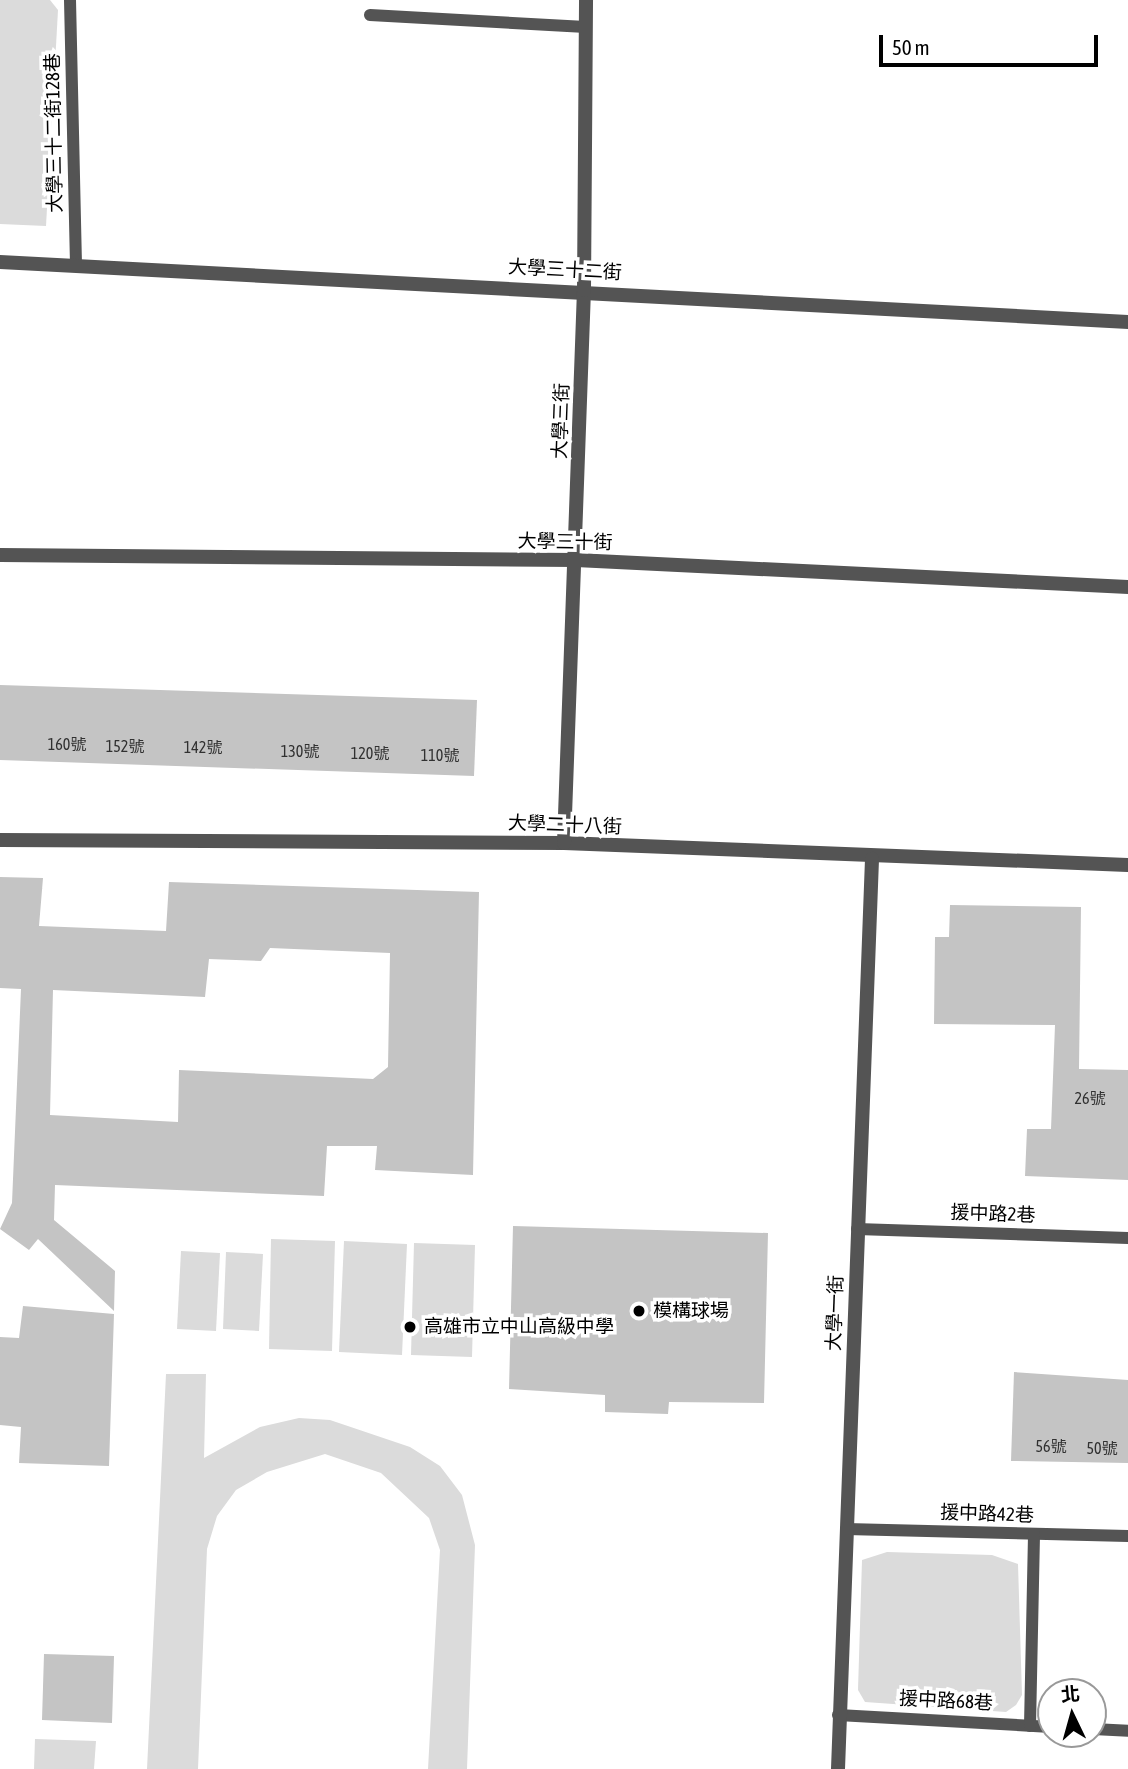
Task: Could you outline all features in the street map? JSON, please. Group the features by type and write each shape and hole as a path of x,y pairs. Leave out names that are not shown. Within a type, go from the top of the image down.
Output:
{"street":[{"name":"大學三街","path":"564,843 584,290 586,0"},
{"name":"大學三十二街","path":"0,262 584,290 1128,322"},
{"name":"大學三十街","path":"0,555 576,560 1128,587"},
{"name":"大學二十八街","path":"0,839 564,843 872,859 1128,864"},
{"name":"大學一街","path":"838,1769 872,859"}],"lane":[{"name":"大學三十二街128巷","path":"70,0 76,266"},
{"path":"370,15 586,27"},
{"name":"援中路2巷","path":"858,1229 1128,1238"},
{"name":"援中路42巷","path":"846,1529 1128,1536"},
{"path":"1030,1726 1034,1534"},
{"name":"援中路68巷","path":"838,1715 1037,1726"},
{"path":"1107,1730 1128,1731"}],"shaded area":[{"path":"0,0 50,0 58,10 46,226 0,224"},
{"path":"271,1239 335,1241 332,1351 269,1349"},
{"path":"344,1241 407,1244 402,1355 339,1352"},
{"path":"414,1243 475,1245 472,1357 411,1355"},
{"path":"181,1251 220,1253 216,1331 177,1329"},
{"path":"226,1252 263,1254 259,1331 223,1329"},
{"path":"166,1374 206,1374 204,1458 260,1427 299,1418 330,1420 410,1447 440,1466 462,1495 475,1545 467,1769 428,1769 440,1550 429,1518 381,1473 325,1454 267,1472 236,1490 217,1516 207,1549 198,1769 147,1769"},
{"path":"887,1552 992,1555 1018,1564 1022,1695 1016,1705 1006,1712 865,1702 858,1690 862,1560"},
{"path":"35,1739 96,1741 94,1769 34,1769"}],"building":[{"path":"0,685 477,700 474,776 0,760"},
{"path":"0,877 43,878 39,926 166,931 169,882 479,892 473,1175 375,1170 377,1146 327,1146 324,1196 55,1185 54,1220 115,1271 114,1311 38,1239 29,1250 0,1229 12,1203 21,989 0,988","holes":["270,948 390,953 388,1067 373,1079 179,1070 178,1122 50,1115 53,990 205,997 209,959 261,961"]},
{"path":"950,905 1081,907 1079,1069 1128,1070 1128,1180 1025,1176 1027,1129 1051,1129 1055,1025 934,1024 935,937 949,937"},
{"name":"模構球場","path":"513,1226 768,1233 764,1403 669,1402 668,1414 605,1412 605,1395 509,1389"},
{"path":"23,1306 114,1314 109,1466 19,1463 21,1427 0,1425 0,1337 19,1338"},
{"path":"1014,1372 1128,1380 1128,1463 1011,1461"},
{"path":"44,1654 114,1656 112,1723 42,1720"}],"place":[{"name":"模構球場","path":"639,1311"},
{"name":"高雄市立中山高級中學","path":"410,1327"}]}
